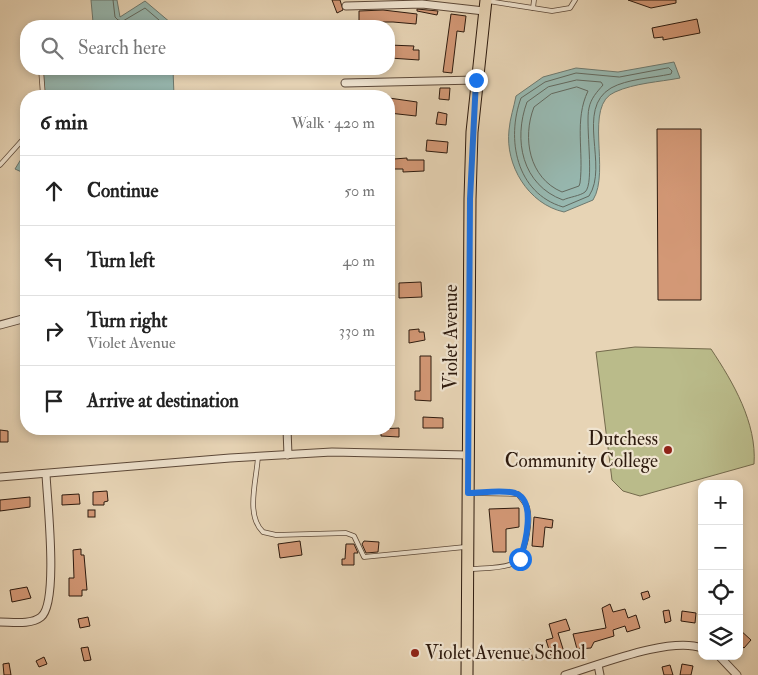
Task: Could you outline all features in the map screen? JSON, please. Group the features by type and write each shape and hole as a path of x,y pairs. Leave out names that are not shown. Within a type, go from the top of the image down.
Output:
{"main road":[{"name":"Violet Avenue","path":"468,675 470,199 476,80 485,4"}],"street":[{"path":"346,6 485,4"},
{"path":"345,84 476,80"},
{"path":"0,326 20,320"},
{"path":"286,435 288,455"},
{"path":"0,477 258,456 367,452 468,455"},
{"path":"0,622 34,620 45,612 49,603 51,559 46,474"},
{"path":"565,675 658,648 679,645 698,647"},
{"path":"723,660 737,675"},
{"path":"598,665 600,675"}],"lane":[{"path":"533,8 534,0"},
{"path":"485,4 552,11 565,10 574,4 576,0"},
{"path":"43,75 43,90"},
{"path":"0,166 20,143"},
{"path":"258,456 254,510 255,520 263,532 276,535 346,533 354,536 364,557 468,546"},
{"path":"468,493 518,494 526,506 528,514 526,539 520,559 513,564 501,567 468,570"}],"green space":[{"path":"635,347 711,349 735,389 748,418 752,433 754,464 640,496 623,491 612,480 596,352"}],"water":[{"path":"91,0 117,0 120,17 145,1 167,20 93,20"},
{"path":"674,62 680,78 631,87 615,92 606,99 601,110 599,124 600,173 598,188 593,200 564,212 551,208 530,192 521,181 515,169 509,143 510,126 516,96 543,77 576,68 618,72"},
{"path":"43,75 173,75 174,90 44,90"},
{"path":"20,161 20,171 15,169"}],"building":[{"path":"332,0 340,0 343,10 337,13"},
{"path":"628,0 676,0 676,3 651,8"},
{"path":"417,9 438,11 437,15 417,11"},
{"path":"383,10 417,14 416,24 395,22 395,20 359,20 359,11"},
{"path":"451,14 466,16 464,32 457,31 452,73 443,72"},
{"path":"697,19 700,33 663,40 663,37 654,38 652,28"},
{"path":"395,45 414,46 413,50 419,50 419,60 395,58"},
{"path":"440,88 450,88 449,100 439,99"},
{"path":"395,99 417,102 416,116 395,114"},
{"path":"438,112 447,114 446,125 436,124"},
{"path":"657,129 701,129 701,300 658,300"},
{"path":"427,140 448,142 447,153 426,151"},
{"path":"395,159 424,160 424,171 403,172 403,169 395,169"},
{"path":"421,282 422,297 399,298 399,283"},
{"path":"419,329 419,332 424,332 425,340 409,343 409,330"},
{"path":"420,356 431,356 431,401 415,400 415,391 420,391"},
{"path":"423,417 443,418 443,428 423,428"},
{"path":"395,428 399,428 399,437 381,436 395,435"},
{"path":"0,430 8,431 8,442 0,442"},
{"path":"107,491 108,501 104,502 104,505 93,505 93,492"},
{"path":"79,494 80,504 62,505 62,495"},
{"path":"30,497 30,507 0,511 0,500"},
{"path":"519,508 519,527 506,529 506,552 493,552 489,509"},
{"path":"88,510 95,510 95,517 88,517"},
{"path":"534,517 553,520 552,528 545,527 543,547 532,546"},
{"path":"300,541 302,555 280,558 278,544"},
{"path":"364,541 379,542 378,552 366,553 362,544"},
{"path":"346,544 354,544 358,553 354,553 354,565 342,565 342,559 345,559"},
{"path":"81,549 81,555 84,555 87,590 82,590 82,596 69,596 69,578 74,578 73,550"},
{"path":"27,587 31,598 12,602 10,590"},
{"path":"648,591 650,597 643,600 641,593"},
{"path":"610,604 613,612 625,609 628,618 636,615 640,628 627,632 625,626 613,630 614,636 594,642 591,648 577,649 573,634 606,628 602,608"},
{"path":"669,610 671,621 665,623 663,611"},
{"path":"682,611 696,613 695,623 681,621"},
{"path":"88,617 90,626 80,628 78,619"},
{"path":"566,619 570,630 558,633 564,652 551,656 546,640 553,638 549,624"},
{"path":"743,633 751,640 743,647"},
{"path":"88,647 91,660 84,661 81,648"},
{"path":"530,649 533,659 521,660 520,650"},
{"path":"512,651 504,661 495,653"},
{"path":"44,657 47,664 39,667 36,661"},
{"path":"9,663 11,675 4,675 3,664"},
{"path":"682,664 693,666 691,675 680,675"},
{"path":"670,665 673,675 664,675 662,667"}],"place":[{"name":"Dutchess Community College","path":"668,450"},
{"name":"Violet Avenue School","path":"415,653"}],"route":[{"path":"476,80 470,199 468,493 514,493 521,497 528,514 526,539 520,559"}]}
